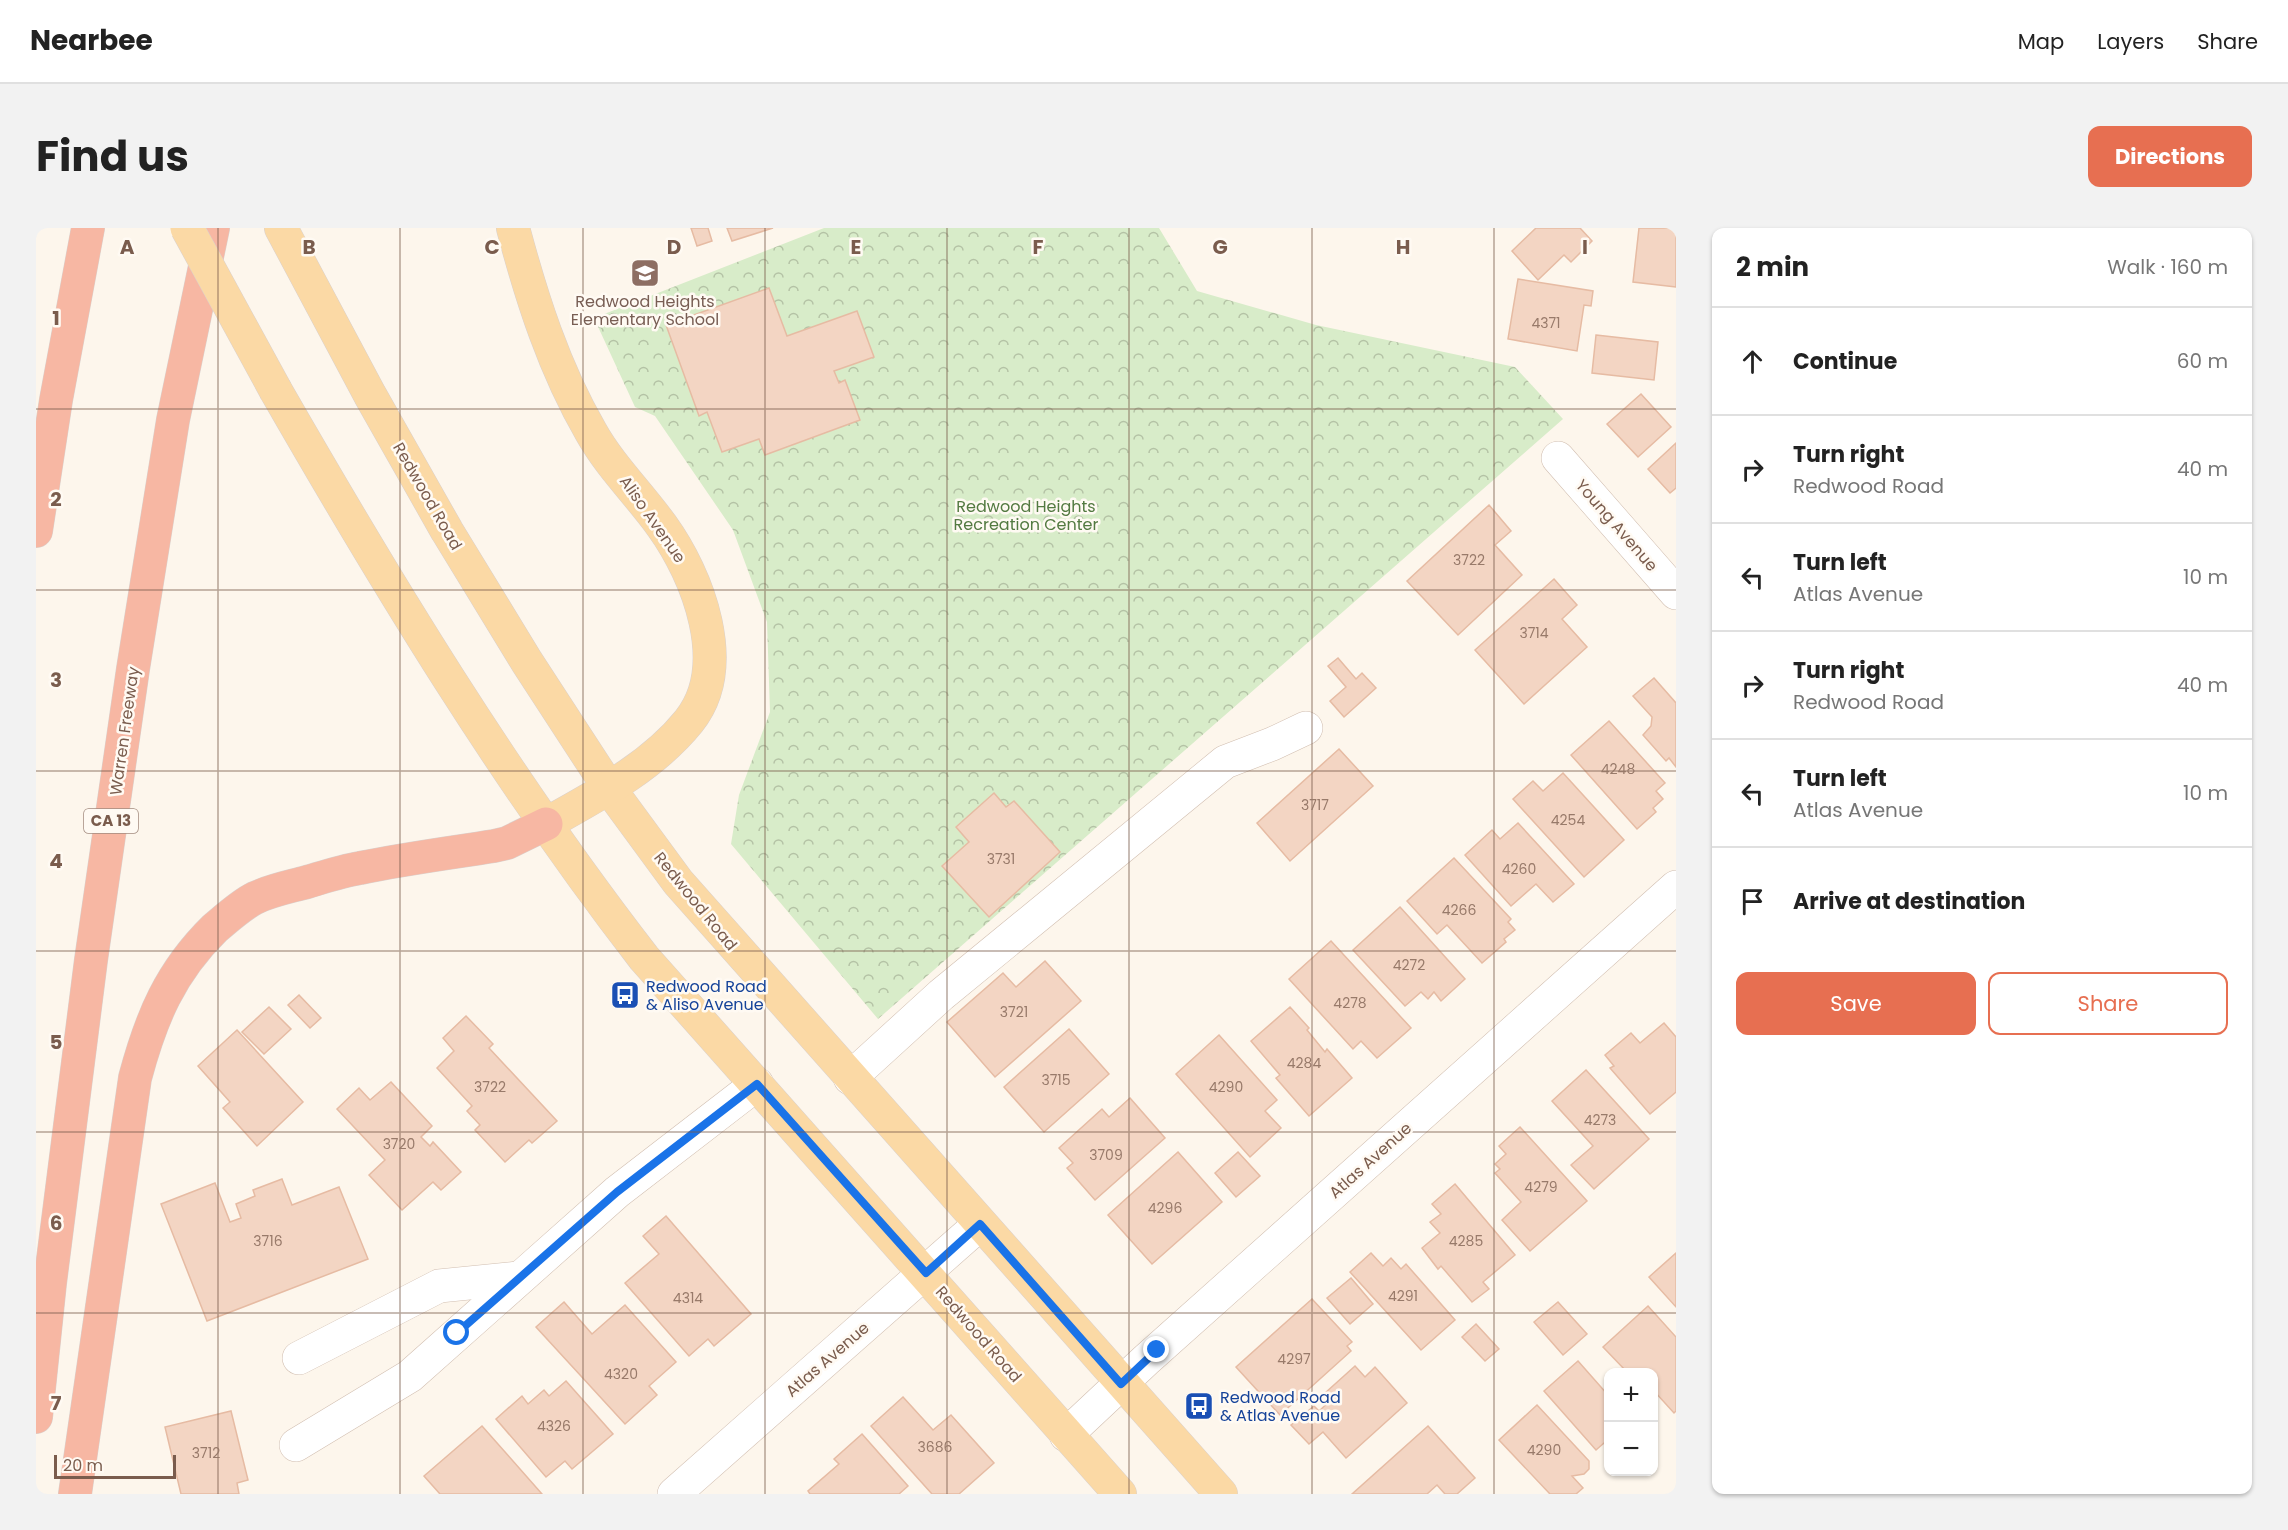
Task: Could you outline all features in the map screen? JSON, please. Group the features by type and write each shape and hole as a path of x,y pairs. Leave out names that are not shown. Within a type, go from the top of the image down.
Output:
{"highway":[{"path":"36,531 56,400 88,228"},
{"name":"Warren Freeway","path":"36,1417 50,1282 87,994 133,669 173,420 213,228"},
{"path":"75,1494 135,1078 146,1038 159,1004 177,973 199,944 224,920 253,899 283,886 358,868 507,843 546,824"}],"main road":[{"name":"Redwood Road","path":"187,228 337,499 476,720 586,883 644,958 1120,1494"},
{"name":"Redwood Road","path":"281,228 370,395 447,531 527,662 609,788 678,882 1221,1494"},
{"name":"Aliso Avenue","path":"513,228 543,332 567,387 592,434 663,526 686,564 699,595 709,646 708,673 701,699 690,719 665,746 609,788 546,824"}],"street":[{"name":"Young Avenue","path":"1558,458 1676,593"},
{"path":"850,1078 941,995 1226,762 1306,728"},
{"name":"Atlas Avenue","path":"1066,1435 1676,887"},
{"path":"296,1445 410,1376 617,1192 757,1084"},
{"name":"Atlas Avenue","path":"674,1494 980,1224"},
{"path":"299,1358 439,1286 518,1278"}],"green space":[{"name":"Redwood Heights Recreation Center","path":"824,228 1159,228 1197,291 1316,325 1515,367 1563,419 878,1019 731,844 739,795 770,712 767,622 733,530 655,416 635,407 594,318"}],"building":[{"path":"691,228 708,228 712,241 697,246"},
{"path":"727,228 773,228 732,241"},
{"path":"1536,228 1580,228 1592,241 1571,262 1564,255 1538,280 1512,251"},
{"path":"1639,228 1676,228 1676,287 1633,282"},
{"path":"1518,279 1593,291 1591,306 1584,305 1577,351 1508,339"},
{"path":"769,288 787,336 857,311 874,357 834,371 839,383 845,380 860,420 765,455 759,439 722,452 707,412 699,416 666,325"},
{"path":"1596,335 1658,342 1654,380 1592,373"},
{"path":"1641,394 1671,427 1638,457 1607,424"},
{"path":"1676,443 1676,488 1670,493 1648,469"},
{"path":"1489,505 1511,531 1495,545 1522,575 1458,635 1407,581"},
{"path":"1554,579 1577,605 1562,619 1587,647 1524,704 1475,650"},
{"path":"1338,658 1356,679 1362,673 1376,688 1344,717 1330,701 1346,687 1328,666"},
{"path":"1654,678 1676,703 1676,767 1669,758 1666,761 1643,735 1651,726 1652,717 1633,696"},
{"path":"1609,721 1665,783 1656,791 1663,799 1653,808 1656,812 1637,829 1571,755"},
{"path":"1339,749 1373,786 1290,861 1257,823"},
{"path":"1563,773 1624,840 1584,877 1513,799 1533,781 1543,791"},
{"path":"994,793 1006,807 1014,801 1060,852 989,917 942,866 969,842 956,827"},
{"path":"1518,823 1574,884 1553,902 1536,884 1511,906 1465,855 1492,830 1500,839"},
{"path":"1454,858 1511,919 1508,922 1515,930 1504,939 1506,942 1482,963 1447,925 1437,934 1407,901"},
{"path":"1400,907 1465,979 1441,1001 1434,992 1428,999 1421,992 1405,1006 1353,950"},
{"path":"1331,941 1411,1028 1377,1058 1361,1041 1353,1049 1289,979"},
{"path":"1045,961 1081,1001 995,1077 947,1022 1003,973 1016,987"},
{"path":"299,995 321,1018 310,1028 288,1005"},
{"path":"269,1007 291,1029 264,1054 242,1032"},
{"path":"1290,1007 1309,1028 1307,1030 1325,1052 1327,1049 1352,1078 1309,1116 1276,1078 1280,1075 1251,1041"},
{"path":"466,1016 493,1044 489,1048 557,1121 532,1143 529,1140 505,1162 475,1130 480,1125 467,1111 472,1106 437,1068 454,1051 443,1038"},
{"path":"1664,1023 1676,1037 1676,1092 1650,1114 1610,1068 1614,1066 1605,1055 1631,1033 1640,1043"},
{"path":"1069,1029 1109,1074 1044,1132 1004,1087"},
{"path":"237,1030 303,1102 257,1146 223,1108 230,1102 198,1066"},
{"path":"1219,1035 1277,1100 1265,1111 1281,1128 1250,1157 1176,1074"},
{"path":"1586,1070 1649,1139 1594,1189 1571,1165 1593,1146 1552,1101"},
{"path":"391,1082 432,1126 421,1137 430,1146 433,1142 461,1172 441,1190 433,1182 402,1210 369,1175 385,1160 337,1109 359,1088 370,1100"},
{"path":"1130,1098 1165,1138 1095,1200 1067,1168 1073,1163 1059,1148 1102,1109 1109,1117"},
{"path":"1520,1127 1587,1201 1530,1251 1502,1220 1521,1202 1495,1173 1500,1169 1495,1164 1506,1154 1499,1146"},
{"path":"1178,1152 1222,1202 1152,1264 1108,1215"},
{"path":"1238,1152 1260,1176 1236,1197 1215,1173"},
{"path":"282,1179 292,1205 339,1187 368,1259 207,1321 161,1204 215,1183 230,1222 241,1218 236,1204 255,1196 253,1190"},
{"path":"1455,1184 1515,1255 1483,1282 1489,1289 1472,1302 1441,1266 1438,1269 1422,1248 1440,1233 1430,1222 1441,1214 1432,1204"},
{"path":"666,1216 751,1314 714,1346 708,1339 689,1356 625,1283 659,1254 643,1236"},
{"path":"1371,1253 1383,1266 1391,1258 1401,1269 1406,1264 1455,1320 1421,1350 1350,1272"},
{"path":"1676,1253 1676,1307 1649,1277"},
{"path":"1351,1278 1373,1304 1350,1324 1327,1298"},
{"path":"1312,1299 1352,1342 1347,1346 1351,1351 1280,1415 1236,1367"},
{"path":"564,1302 592,1334 625,1305 676,1362 649,1386 657,1395 625,1424 536,1327"},
{"path":"1558,1302 1587,1334 1563,1355 1534,1322"},
{"path":"1648,1306 1676,1337 1676,1411 1674,1413 1658,1395 1658,1368 1623,1368 1603,1347"},
{"path":"1476,1324 1499,1349 1485,1361 1462,1337"},
{"path":"1578,1361 1604,1390 1604,1443 1596,1450 1544,1391"},
{"path":"1355,1366 1365,1377 1375,1367 1407,1403 1346,1458 1323,1432 1309,1444 1291,1425 1314,1406 1319,1411 1331,1400 1325,1393"},
{"path":"566,1381 613,1434 572,1469 565,1461 546,1477 496,1419 522,1396 528,1404 544,1390 549,1396"},
{"path":"903,1397 933,1430 951,1415 994,1463 959,1494 932,1494 871,1426"},
{"path":"1537,1405 1589,1461 1589,1469 1584,1474 1572,1476 1583,1488 1576,1494 1550,1494 1499,1440"},
{"path":"231,1411 248,1480 237,1483 239,1494 181,1494 165,1427"},
{"path":"482,1426 542,1494 440,1494 424,1476"},
{"path":"1428,1426 1475,1478 1457,1494 1445,1494 1437,1485 1427,1494 1352,1494"},
{"path":"862,1434 908,1486 899,1494 810,1494 808,1491 839,1464 834,1459"}],"place":[{"name":"Redwood Heights Elementary School","path":"645,273"},
{"name":"Redwood Road & Aliso Avenue","path":"625,995"},
{"name":"Redwood Road & Atlas Avenue","path":"1199,1406"}],"route":[{"path":"457,1333 617,1192 757,1084 926,1273 980,1224 1121,1384 1157,1350"}]}
